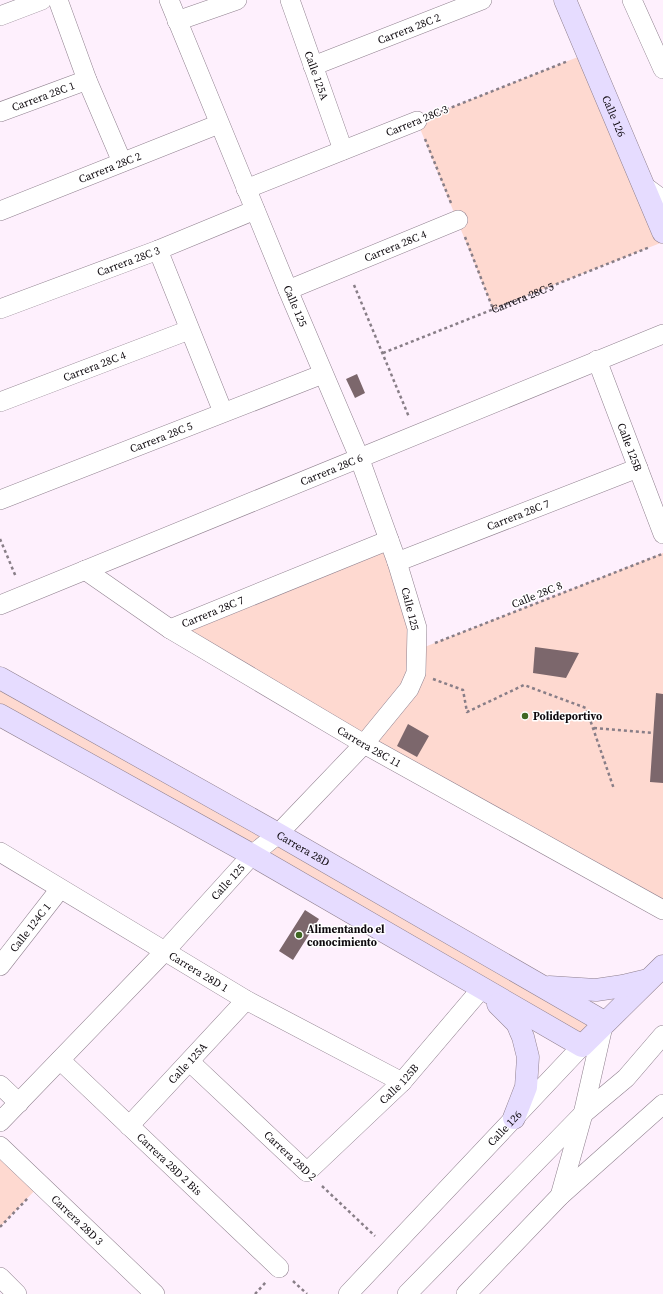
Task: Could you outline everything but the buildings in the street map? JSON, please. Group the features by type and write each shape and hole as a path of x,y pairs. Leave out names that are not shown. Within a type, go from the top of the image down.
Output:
{"street":[{"path":"0,16 42,0"},
{"path":"58,0 87,80 122,162"},
{"name":"Calle 125","path":"0,1122 165,951 252,855 278,834 364,744 409,689 416,673 418,628 398,562 359,457 246,189 169,0"},
{"path":"177,21 236,0"},
{"name":"Calle 125A","path":"290,0 344,150"},
{"name":"Carrera 28C 2","path":"313,66 482,0"},
{"name":"Calle 126","path":"565,0 644,185 659,238"},
{"path":"632,0 663,69"},
{"name":"Carrera 28C 1","path":"0,112 87,80"},
{"name":"Carrera 28C 3","path":"246,189 418,121"},
{"name":"Carrera 28C 2","path":"0,211 219,124"},
{"path":"644,185 663,200"},
{"name":"Carrera 28C 3","path":"0,309 158,250 255,210"},
{"name":"Carrera 28C 4","path":"288,290 458,220"},
{"path":"158,250 223,412"},
{"name":"Carrera 28C 4","path":"0,402 189,330"},
{"name":"Carrera 28C 6","path":"0,605 416,433 663,334"},
{"name":"Calle 125B","path":"597,360 663,534"},
{"name":"Carrera 28C 5","path":"0,500 323,374"},
{"name":"Carrera 28C 7","path":"398,562 638,468"},
{"name":"Carrera 28C 7","path":"170,629 389,540"},
{"name":"Carrera 28C 11","path":"85,570 170,629 364,744 663,910"},
{"name":"Carrera 28D","path":"0,678 278,834 604,1022"},
{"path":"0,715 252,855 582,1046"},
{"name":"Carrera 28D 1","path":"0,852 246,1000 402,1082"},
{"name":"Calle 124C 1","path":"1,962 60,889"},
{"path":"545,987 596,990 623,986 656,972"},
{"name":"Calle 126","path":"348,1294 604,1022 656,972"},
{"path":"482,988 517,1024 523,1037 528,1057 526,1087 514,1118"},
{"name":"Calle 125B","path":"307,1172 402,1082 482,988"},
{"name":"Calle 125A","path":"129,1126 246,1000"},
{"path":"560,1196 583,1114 604,1022"},
{"path":"407,1294 583,1114 626,1078 663,1035"},
{"name":"Carrera 28D 2 Bis","path":"60,1060 280,1268"},
{"name":"Carrera 28D 2","path":"190,1062 307,1172"},
{"path":"0,1085 19,1102"},
{"path":"466,1294 560,1196 663,1104"},
{"name":"Carrera 28D 3","path":"0,1146 155,1294"},
{"path":"0,1277 17,1294"}],"path":[{"name":"Carrera 28C 3","path":"418,121 588,53"},
{"name":"Carrera 28C 5","path":"383,353 659,238"},
{"path":"346,266 416,433"},
{"path":"0,539 24,595"},
{"name":"Calle 28C 8","path":"416,651 663,554"},
{"path":"416,673 463,690 467,712 524,685 586,708 614,789"},
{"path":"594,728 653,734"},
{"name":"Carrera 28D 2","path":"307,1172 390,1250"},
{"path":"0,1228 40,1185"}],"shaded area":[{"path":"588,53 663,242 493,309 417,121"},
{"name":"Polideportivo","path":"389,540 417,650 663,553 663,910 170,629"},
{"path":"0,678 604,1022 582,1046 0,715"},
{"path":"0,1146 40,1185 0,1227"}],"place":[{"name":"Polideportivo","path":"525,716"},
{"name":"Alimentando el conocimiento","path":"299,935"}]}
